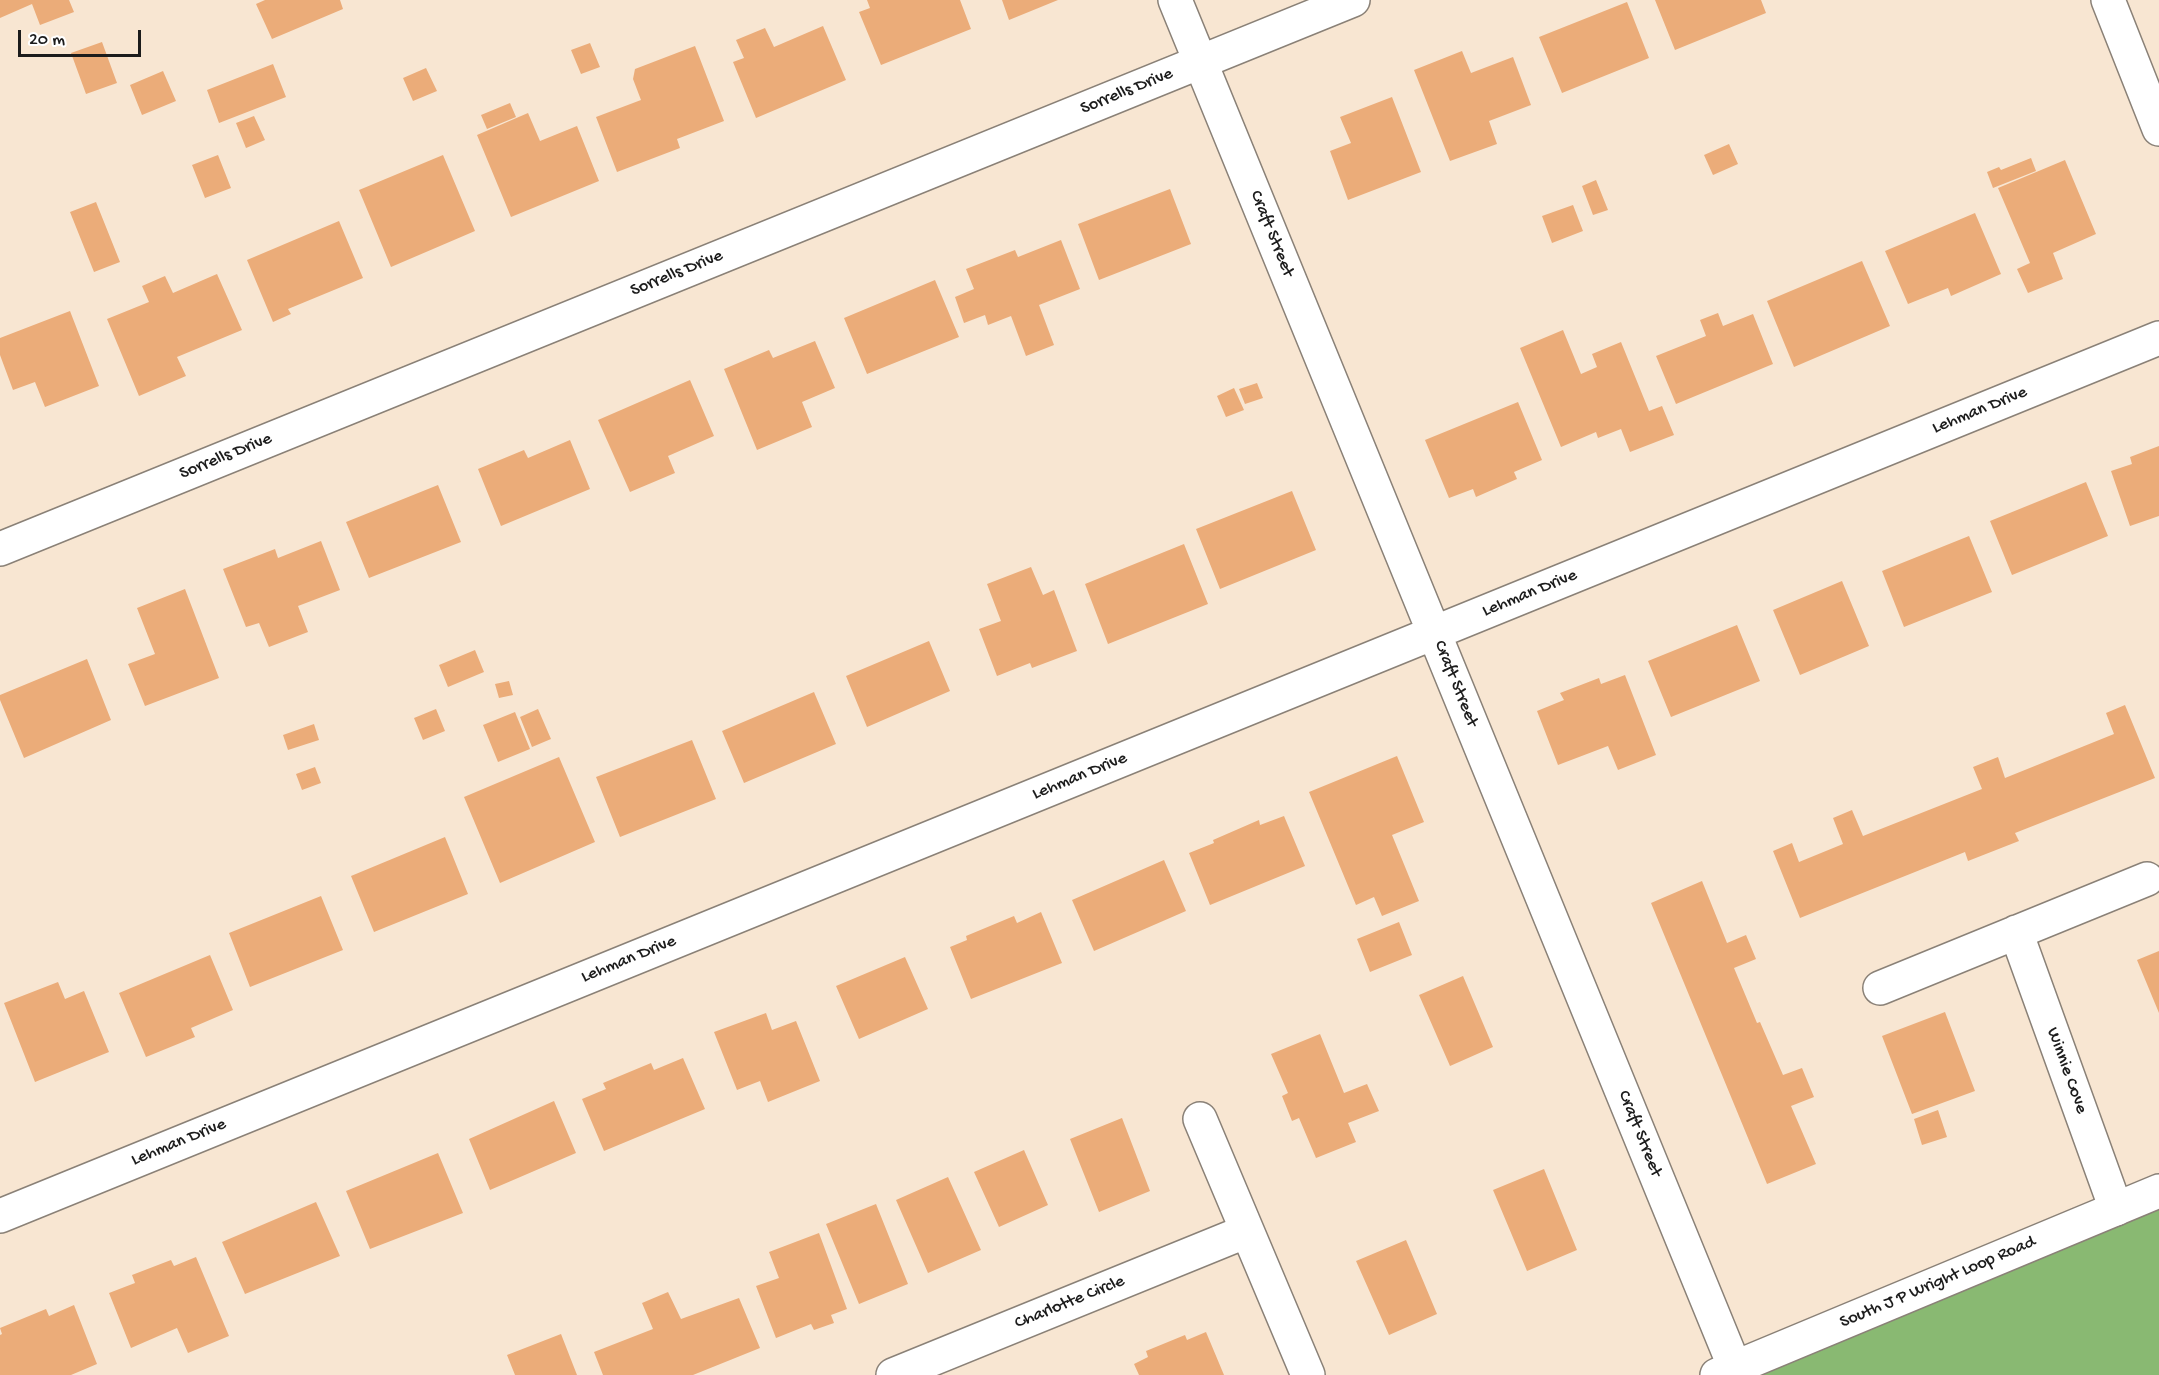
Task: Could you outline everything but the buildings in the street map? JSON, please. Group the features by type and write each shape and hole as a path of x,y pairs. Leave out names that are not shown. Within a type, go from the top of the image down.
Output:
{"street":[{"name":"Craft Street","path":"1175,0 1434,633 1726,1371"},
{"name":"Sorrells Drive","path":"0,549 1353,0"},
{"path":"2108,0 2159,129"},
{"name":"Lehman Drive","path":"0,1216 2159,338"},
{"path":"1880,988 2147,879"},
{"name":"Winnie Cove","path":"2016,932 2116,1209"},
{"path":"1200,1119 1308,1375"},
{"name":"South J P Wright Loop Road","path":"1726,1371 2159,1191"},
{"name":"Charlotte Circle","path":"893,1375 1247,1231"}],"green space":[{"path":"2159,1187 2159,1375 1700,1375"}]}
